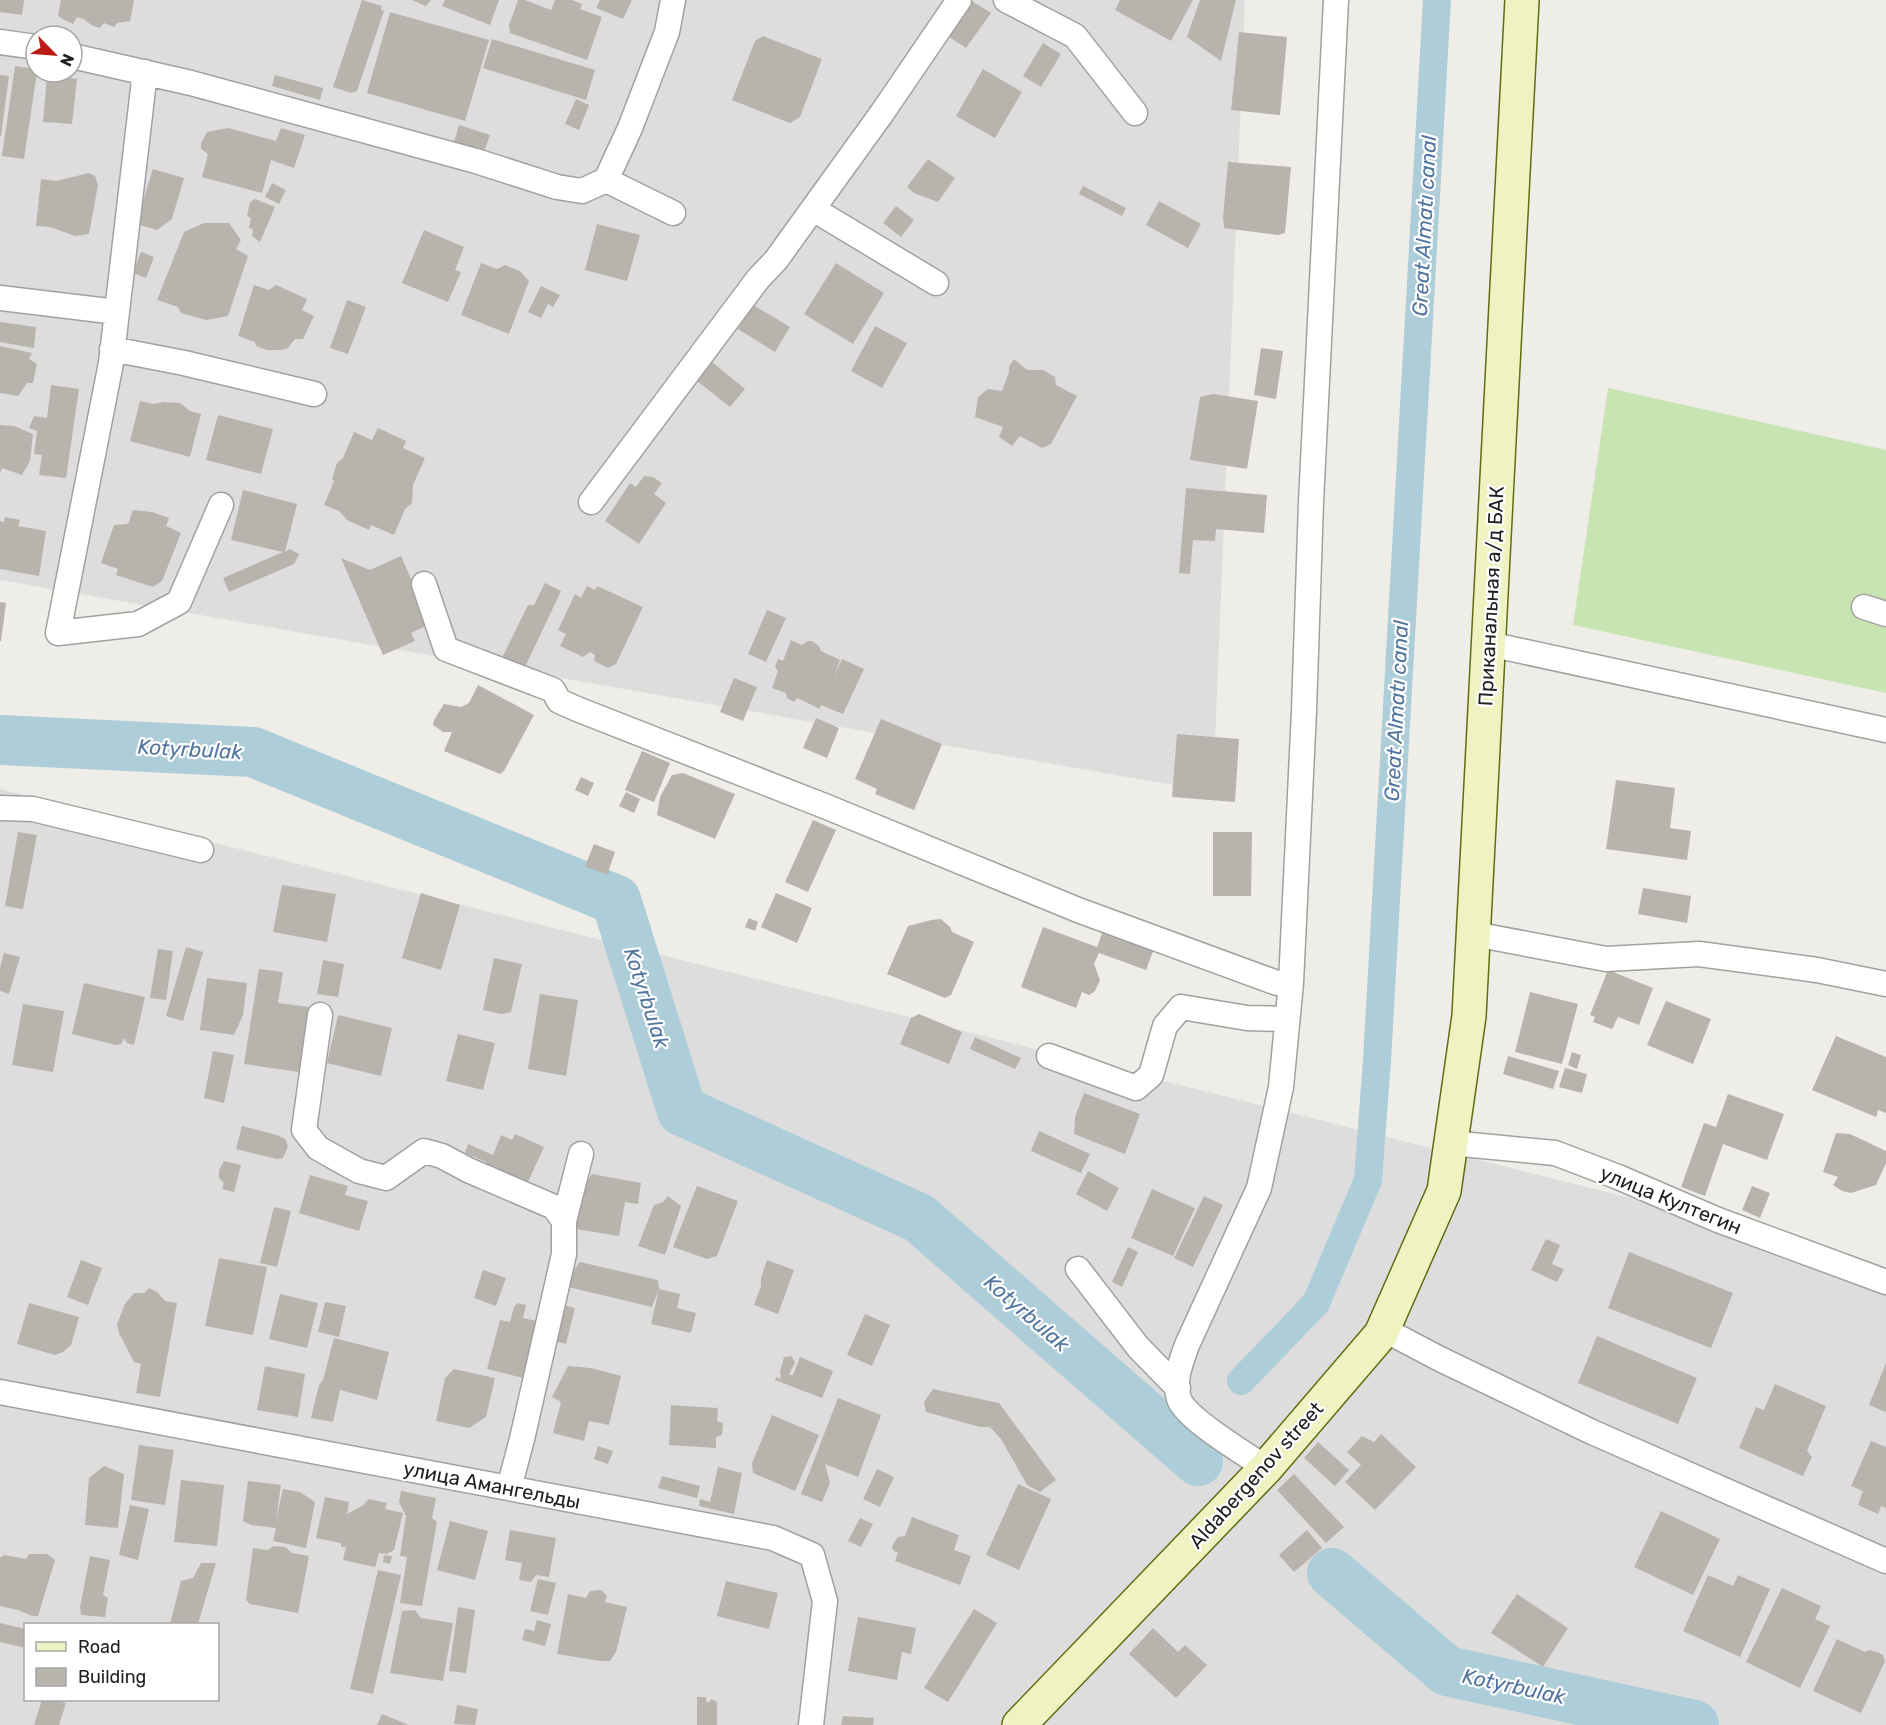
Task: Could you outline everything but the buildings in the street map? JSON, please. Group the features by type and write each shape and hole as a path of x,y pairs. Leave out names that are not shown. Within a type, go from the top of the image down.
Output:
{"main road":[{"name":"Приканальная а/д БАК","path":"1444,1191 1469,1016 1522,0"},
{"name":"Aldabergenov street","path":"1019,1725 1266,1468 1381,1334 1444,1191"}],"street":[{"path":"84,59 145,72 476,161 557,187 582,191 606,180 630,128 667,32 673,0"},
{"path":"591,502 813,209 959,0"},
{"path":"1006,0 1074,36 1135,113"},
{"path":"1266,1468 1190,1415 1182,1406 1178,1388 1179,1370 1187,1345 1259,1188 1281,1086 1291,983 1311,502 1336,0"},
{"path":"0,42 24,45"},
{"path":"145,72 112,349 58,633 138,624 179,602 221,504"},
{"path":"606,180 673,213"},
{"path":"813,209 936,283"},
{"path":"0,298 117,312"},
{"path":"112,349 184,363 314,394"},
{"path":"424,584 446,649 553,690 559,700 577,709 827,807 1078,910 1277,983 1291,983"},
{"path":"1489,644 1886,730"},
{"path":"0,808 33,809 201,850"},
{"path":"1474,934 1606,960 1699,954 1817,970 1886,984"},
{"path":"1049,1056 1136,1088 1151,1075 1166,1026 1181,1007 1247,1018 1287,1018"},
{"path":"320,1015 304,1130 318,1149 359,1172 386,1178 424,1151 442,1156 468,1170 554,1207 564,1221"},
{"name":"улица Култегин","path":"1451,1143 1556,1153 1718,1220 1886,1282"},
{"path":"509,1488 525,1428 564,1254 564,1221 581,1154"},
{"path":"1078,1269 1138,1347 1178,1388"},
{"path":"1383,1329 1592,1432 1886,1561"},
{"name":"улица Амангельды","path":"0,1392 773,1538 812,1555 825,1601 811,1725"}],"shaded area":[{"path":"0,0 1245,0 1213,792 0,580"},
{"path":"0,789 1718,1220 1886,1281 1886,1725 0,1725"}],"green space":[{"path":"1608,388 1886,450 1886,693 1573,625"}],"waterway":[{"name":"Great Almatı canal","path":"1241,1381 1316,1303 1368,1180 1377,1060 1437,0"},
{"name":"Kotyrbulak","path":"0,740 253,752 616,900 682,1111 919,1218 1198,1461"},
{"name":"Kotyrbulak","path":"1332,1573 1447,1671 1694,1725"}]}
